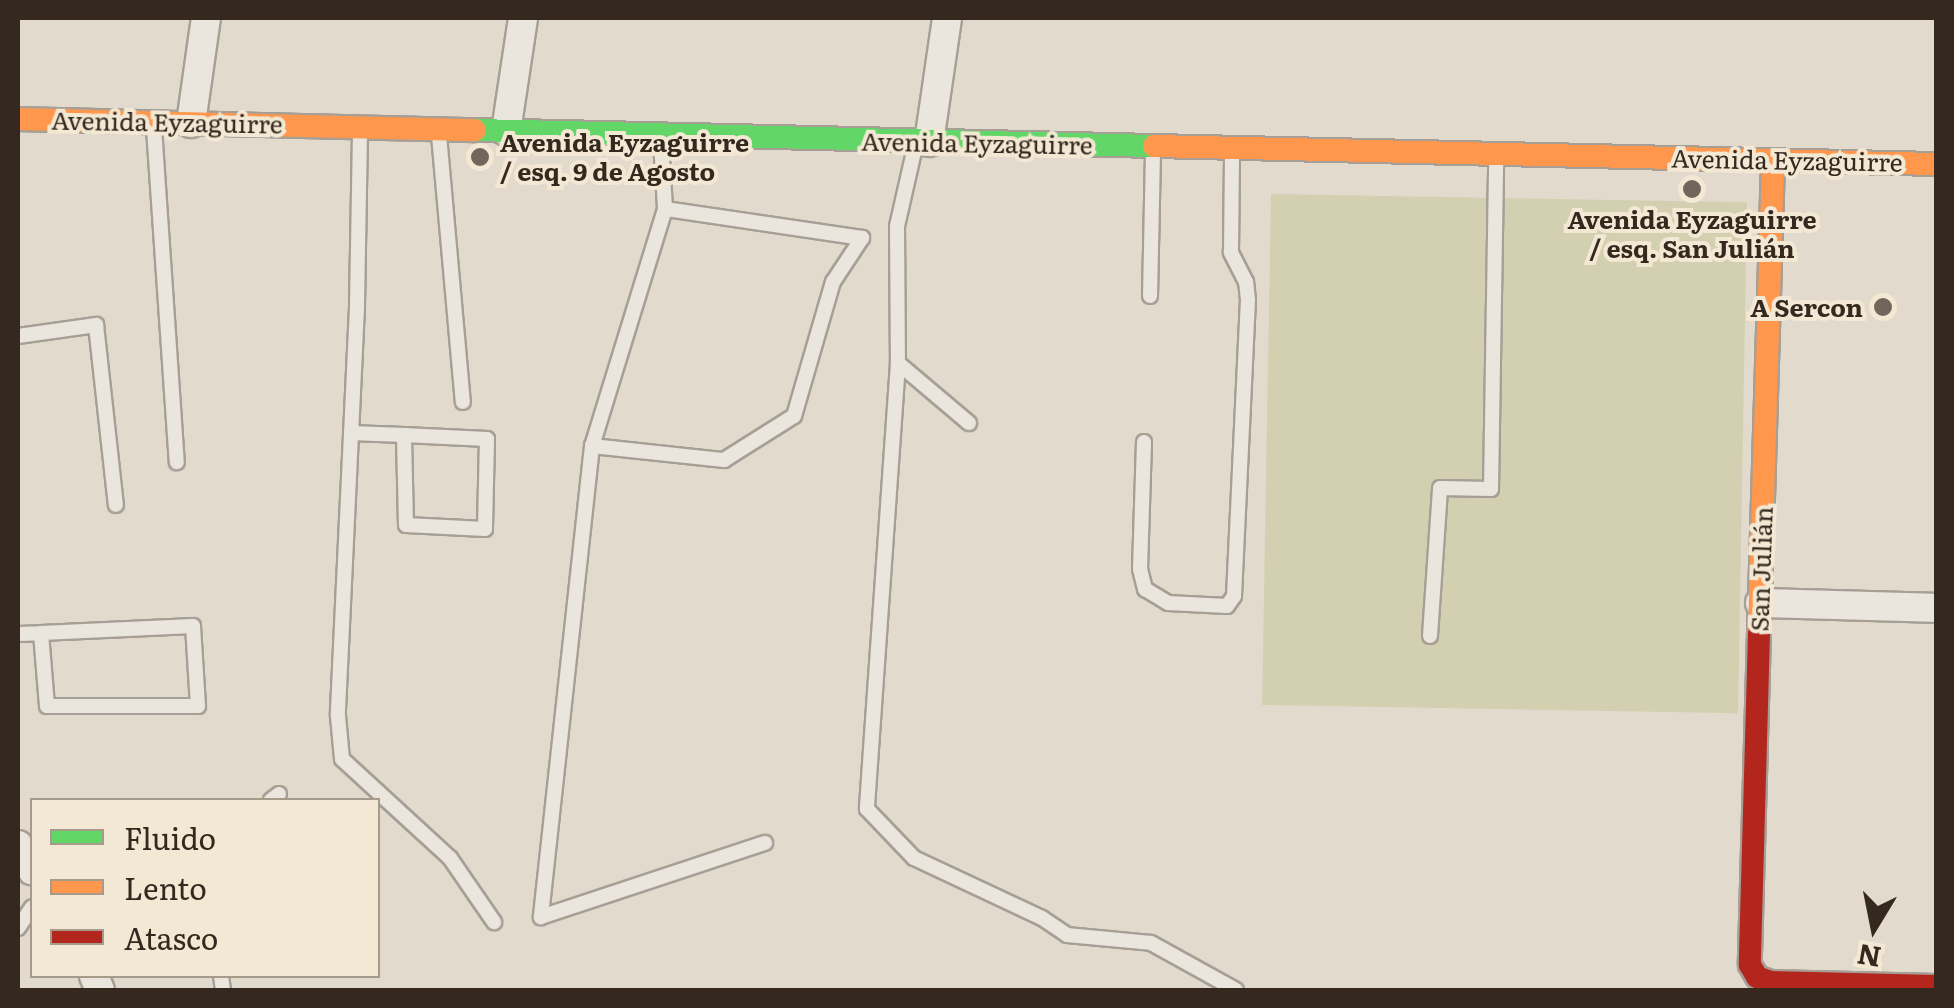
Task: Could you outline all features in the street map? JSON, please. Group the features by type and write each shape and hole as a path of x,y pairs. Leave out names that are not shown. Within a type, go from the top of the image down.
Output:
{"main road":[{"name":"Avenida Eyzaguirre","path":"18,118 1936,164"},
{"name":"San Julián","path":"1774,160 1750,959 1756,977 1771,982 1936,986"}],"street":[{"path":"191,123 206,18"},
{"path":"506,131 523,18"},
{"path":"922,142 947,18"},
{"path":"1760,603 1936,608"}],"lane":[{"path":"154,122 177,462"},
{"path":"360,127 338,716 342,759 450,858 494,922"},
{"path":"438,130 463,402"},
{"path":"660,135 664,209 592,446 541,917 765,843"},
{"path":"922,142 898,226 898,363 867,809 914,858 1042,918 1067,936 1152,943 1236,990"},
{"path":"1150,296 1153,147"},
{"path":"1144,442 1140,569 1145,590 1168,604 1227,606 1234,596 1248,300 1246,282 1231,252 1232,148"},
{"path":"1430,636 1440,488 1491,489 1496,154"},
{"path":"592,446 724,460 794,416 833,282 862,238 664,209"},
{"path":"18,336 96,325 116,506"},
{"path":"898,363 970,423"},
{"path":"350,433 487,438 484,529 406,525 404,435"},
{"path":"18,634 192,626 198,706 47,706 41,633"}],"shaded area":[{"path":"1271,194 1747,202 1738,713 1262,705"}],"traffic: fast":[{"path":"475,130 1154,146"}],"traffic: slow":[{"path":"18,119 475,130"},
{"path":"1154,146 1936,164"},
{"path":"1759,633 1773,160"}],"traffic: jam":[{"path":"1759,633 1750,965 1757,977 1771,982 1936,986"}],"place":[{"name":"Avenida Eyzaguirre / esq. 9 de Agosto","path":"480,157"},
{"name":"Avenida Eyzaguirre / esq. San Julián","path":"1692,189"},
{"name":"A Sercon","path":"1883,307"}]}
